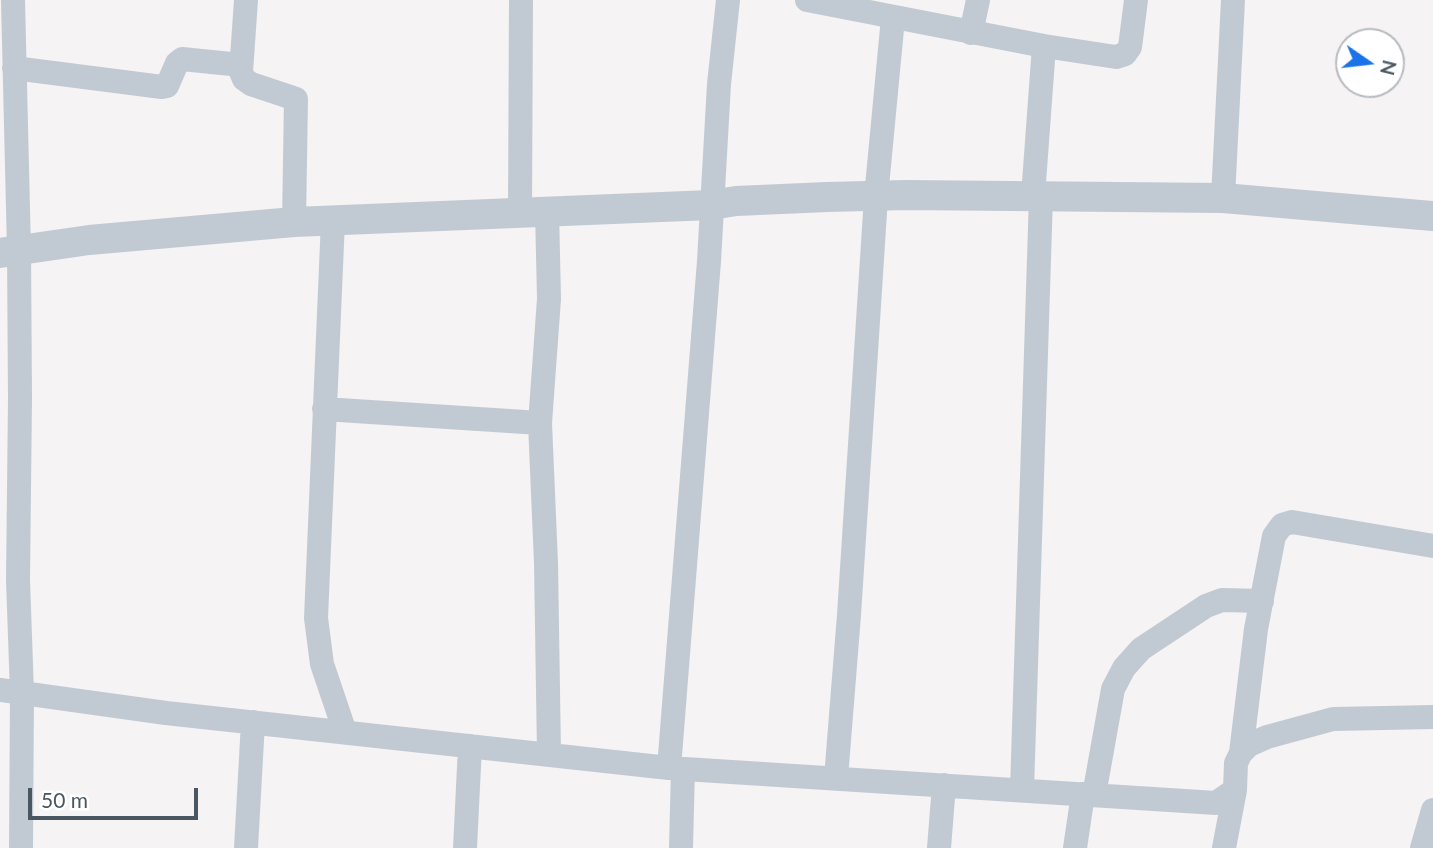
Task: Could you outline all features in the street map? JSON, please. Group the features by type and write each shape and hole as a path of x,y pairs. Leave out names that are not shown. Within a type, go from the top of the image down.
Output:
{"street":[{"path":"13,0 9,252 20,398 18,580 11,692 21,848"},
{"path":"246,0 240,72 251,84 296,99 294,222"},
{"path":"521,0 534,211 549,299 540,423 546,563 549,754"},
{"path":"681,848 676,768 719,84 728,0"},
{"path":"807,0 971,33 1116,57 1125,54 1130,47 1136,0"},
{"path":"971,33 978,0"},
{"path":"1223,198 1233,0"},
{"path":"835,778 849,615 876,197 893,18"},
{"path":"1022,790 1037,196 1044,46"},
{"path":"14,68 162,87 167,86 177,62 183,59 241,65"},
{"path":"9,252 89,240 294,222 876,197 1223,198 1433,216"},
{"path":"333,220 316,618 322,664 345,732"},
{"path":"324,409 540,423"},
{"path":"1224,848 1274,536 1282,525 1293,522 1433,546"},
{"path":"1076,848 1113,689 1124,668 1141,649 1206,606 1223,600 1262,601"},
{"path":"11,692 253,722 676,768 1216,803 1234,790"},
{"path":"1241,752 1267,737 1333,719 1433,717"},
{"path":"246,848 253,722"},
{"path":"465,848 470,746"},
{"path":"939,848 944,785"},
{"path":"1422,848 1433,810"}]}
